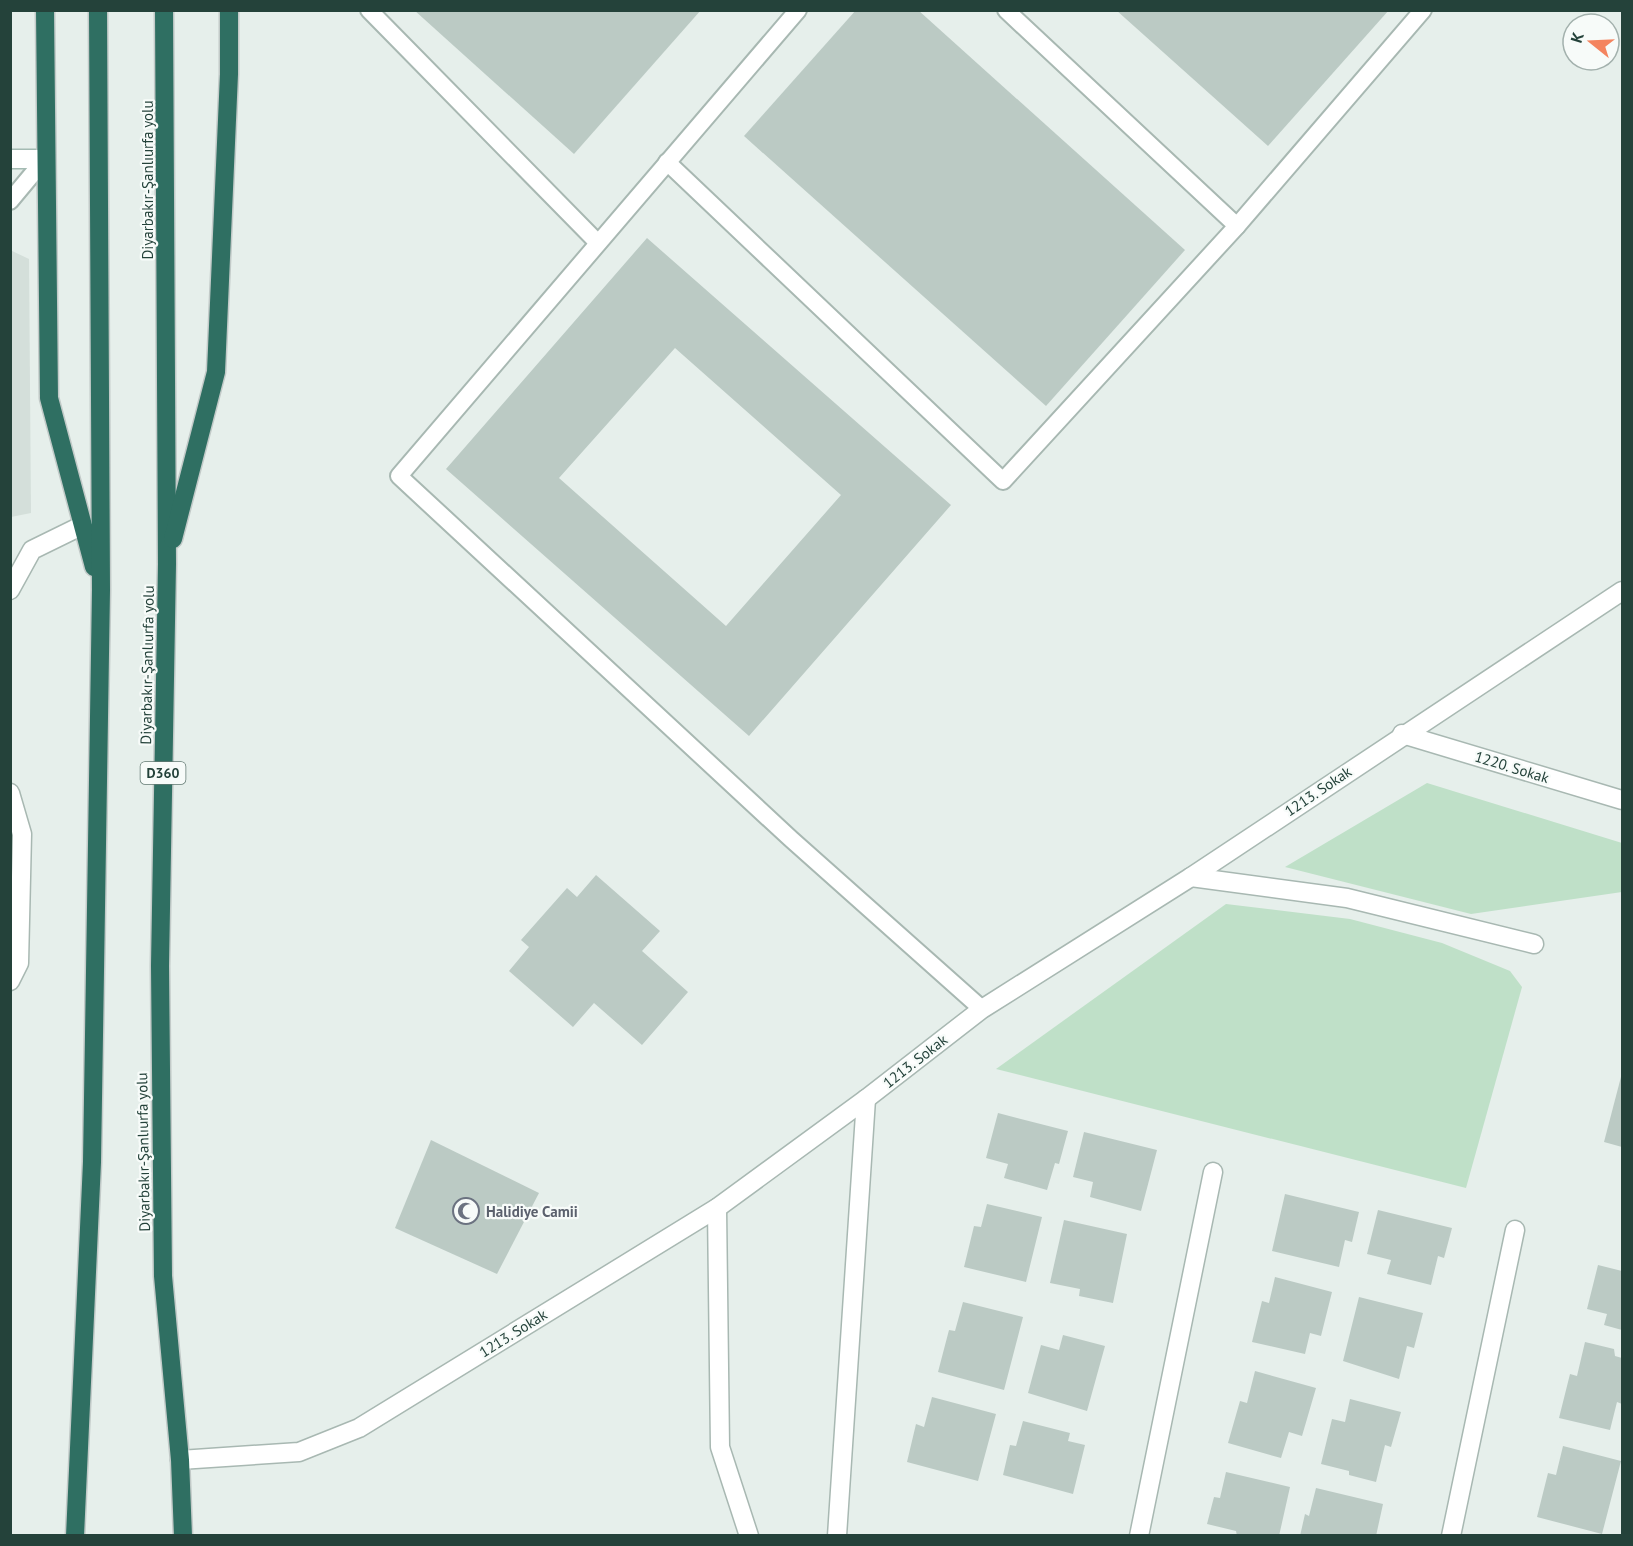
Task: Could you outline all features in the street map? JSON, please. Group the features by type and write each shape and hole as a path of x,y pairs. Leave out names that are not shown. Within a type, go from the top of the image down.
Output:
{"highway":[{"path":"45,10 49,398 101,590"},
{"path":"75,1536 92,1162 101,590 98,10"},
{"name":"Diyarbakır-Şanlıurfa yolu","path":"164,10 166,564 160,966 163,1276 180,1460 183,1536"},
{"path":"166,564 216,372 229,74 229,10"}],"street":[{"path":"10,159 45,159"},
{"path":"10,590 32,550 83,525"},
{"name":"1213. Sokak","path":"180,1460 298,1452 359,1428 717,1208 867,1099 982,1009 1191,877 1402,734 1623,591"},
{"name":"1220. Sokak","path":"1402,734 1623,800"},
{"path":"10,793 22,834 20,963 10,981"},
{"path":"1191,877 1347,898 1534,944"},
{"path":"837,1536 867,1099"},
{"path":"1139,1536 1213,1172"},
{"path":"717,1208 720,1447 749,1536"},
{"path":"1451,1536 1515,1230"}],"lane":[{"path":"369,10 598,243"},
{"path":"798,10 399,476 791,839 982,1009"},
{"path":"1006,10 1237,226"},
{"path":"667,162 1003,481 1237,226 1423,10"},
{"path":"10,201 45,159"}],"shaded area":[{"path":"10,250 29,259 31,513 11,517"}],"green space":[{"path":"1427,783 1622,843 1622,892 1471,914 1285,867"},
{"path":"1226,904 1350,919 1442,943 1510,971 1522,987 1466,1188 996,1069"}],"building":[{"path":"414,10 701,10 574,154"},
{"path":"856,10 918,10 1185,250 1046,406 744,136"},
{"path":"1116,10 1389,10 1268,146"},
{"path":"647,238 951,505 749,736 446,469","holes":["675,348 841,495 726,626 559,478"]},
{"path":"596,875 660,931 642,951 688,992 642,1045 594,1003 573,1027 509,971 529,947 521,940 567,888 577,897"},
{"path":"1622,1073 1622,1147 1604,1142"},
{"path":"998,1113 1068,1131 1059,1164 1055,1163 1047,1190 1004,1178 1008,1164 986,1158"},
{"path":"1084,1132 1157,1150 1141,1211 1090,1197 1093,1182 1073,1177"},
{"name":"Halidiye Camii","path":"431,1140 539,1193 497,1274 395,1228"},
{"path":"1285,1194 1359,1212 1352,1242 1345,1240 1339,1267 1272,1251"},
{"path":"987,1204 1042,1217 1026,1282 964,1267 974,1226 981,1227"},
{"path":"1378,1210 1452,1228 1444,1258 1438,1256 1431,1285 1387,1274 1391,1260 1367,1254"},
{"path":"1064,1220 1127,1234 1113,1303 1079,1296 1080,1289 1050,1283"},
{"path":"1598,1265 1622,1271 1622,1330 1604,1325 1607,1314 1587,1309"},
{"path":"1275,1277 1332,1292 1321,1336 1310,1333 1305,1354 1252,1342 1262,1301 1269,1303"},
{"path":"1359,1297 1423,1313 1414,1348 1407,1346 1399,1379 1343,1361"},
{"path":"963,1302 1023,1317 1004,1390 938,1372 949,1330 955,1331"},
{"path":"1063,1335 1105,1346 1087,1411 1028,1393 1041,1345 1059,1350"},
{"path":"1585,1342 1614,1349 1615,1356 1622,1358 1622,1404 1617,1402 1610,1430 1559,1418 1570,1374 1577,1376"},
{"path":"1255,1371 1316,1388 1302,1436 1289,1432 1281,1458 1228,1443 1240,1401 1247,1403"},
{"path":"932,1397 996,1414 978,1481 907,1462 916,1424 924,1427"},
{"path":"1350,1399 1401,1412 1391,1447 1385,1445 1376,1482 1349,1475 1349,1471 1321,1464 1332,1419 1345,1422"},
{"path":"1023,1421 1070,1433 1068,1441 1085,1445 1073,1494 1003,1475 1010,1445 1016,1446"},
{"path":"1563,1446 1621,1461 1602,1534 1537,1517 1548,1473 1556,1475"},
{"path":"1226,1472 1290,1487 1279,1536 1237,1536 1236,1531 1207,1524 1214,1497 1220,1498"},
{"path":"1316,1488 1383,1504 1376,1536 1300,1536 1305,1514 1309,1516"}],"place":[{"name":"Halidiye Camii","path":"466,1211"}]}
